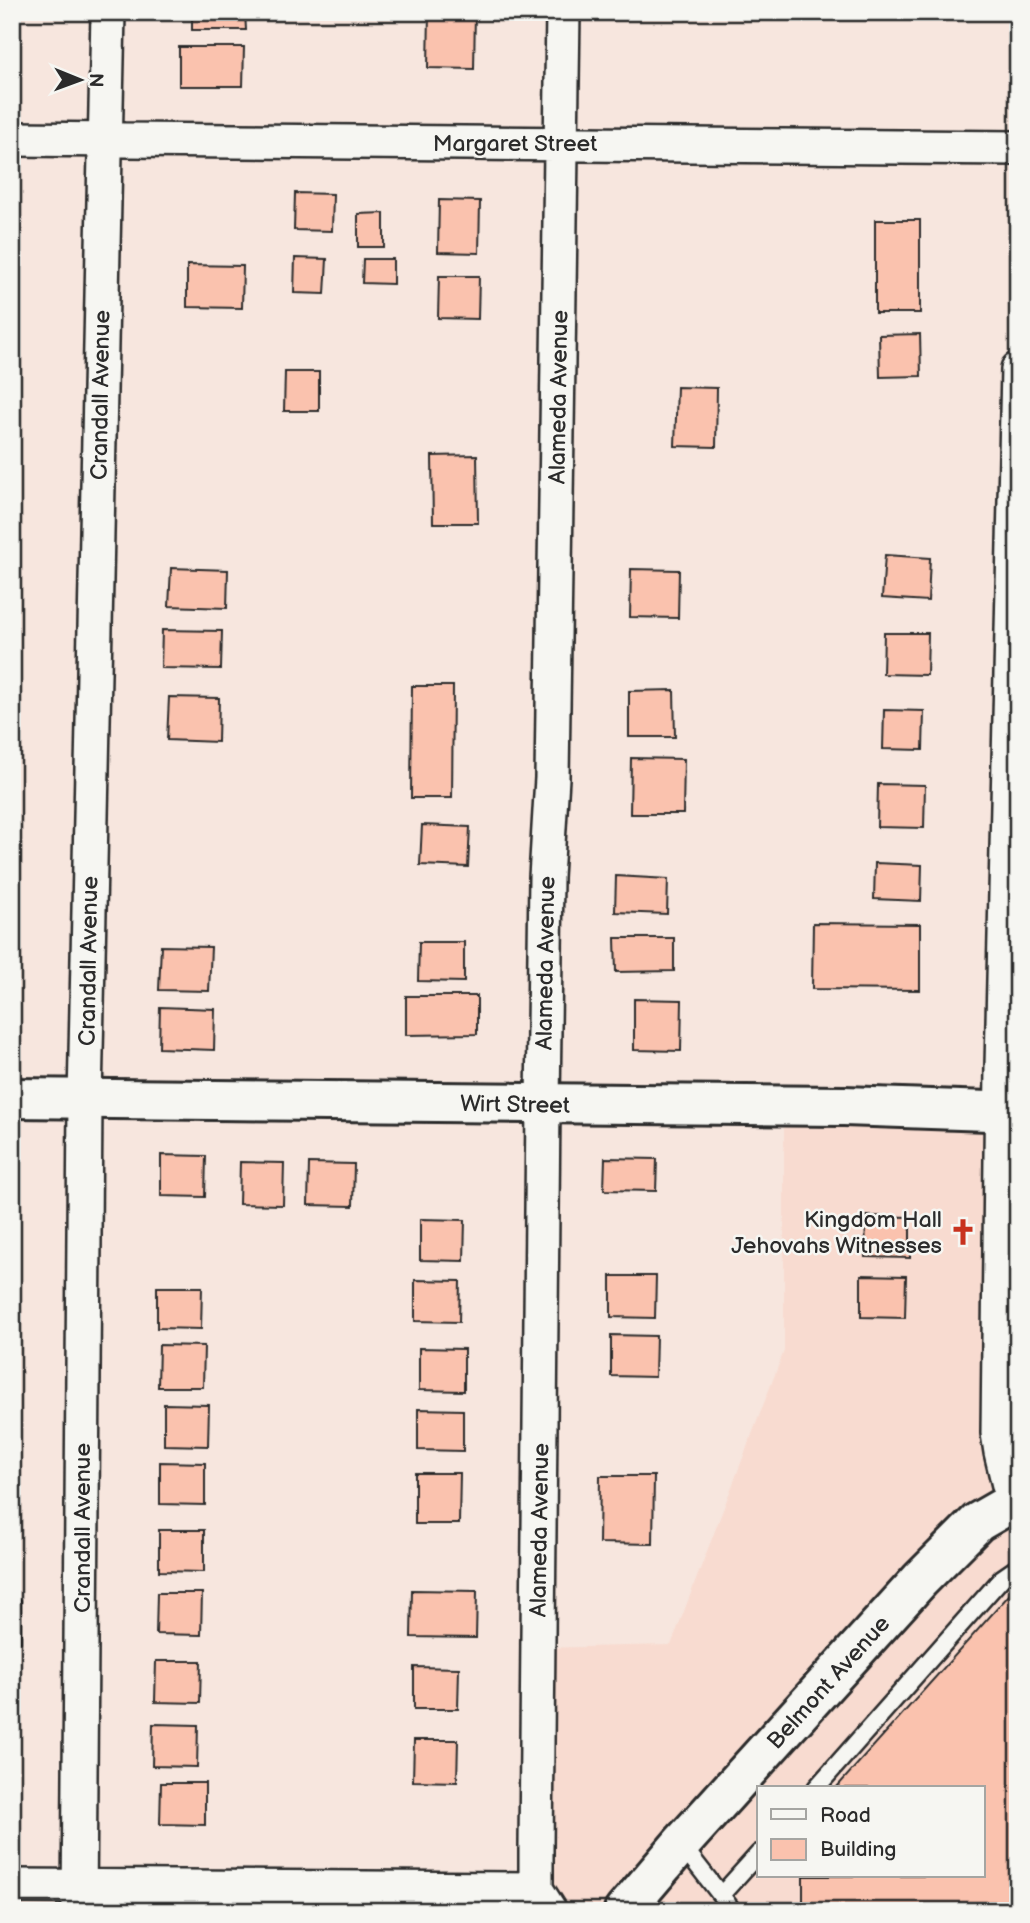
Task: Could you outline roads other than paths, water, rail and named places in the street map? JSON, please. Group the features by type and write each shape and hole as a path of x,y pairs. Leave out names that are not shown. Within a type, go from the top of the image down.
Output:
{"main road":[{"name":"Wirt Street","path":"12,1098 844,1107 1009,1112"},
{"name":"Belmont Avenue","path":"624,1911 681,1844 939,1561 978,1522 1015,1500"}],"street":[{"name":"Crandall Avenue","path":"79,1898 85,1100 108,12"},
{"name":"Alameda Avenue","path":"543,1900 543,1104 547,877 552,778 563,12"},
{"name":"Margaret Street","path":"12,139 1018,148"},
{"path":"1015,1500 998,1433 1009,1112 1018,369"},
{"path":"12,1886 79,1898 543,1900"}],"lane":[{"path":"818,1786 1002,1578 1018,1567"},
{"path":"681,1844 733,1911"},
{"path":"721,1895 757,1855"}],"place":[{"name":"Kingdom Hall Jehovahs Witnesses","path":"963,1232"}]}
